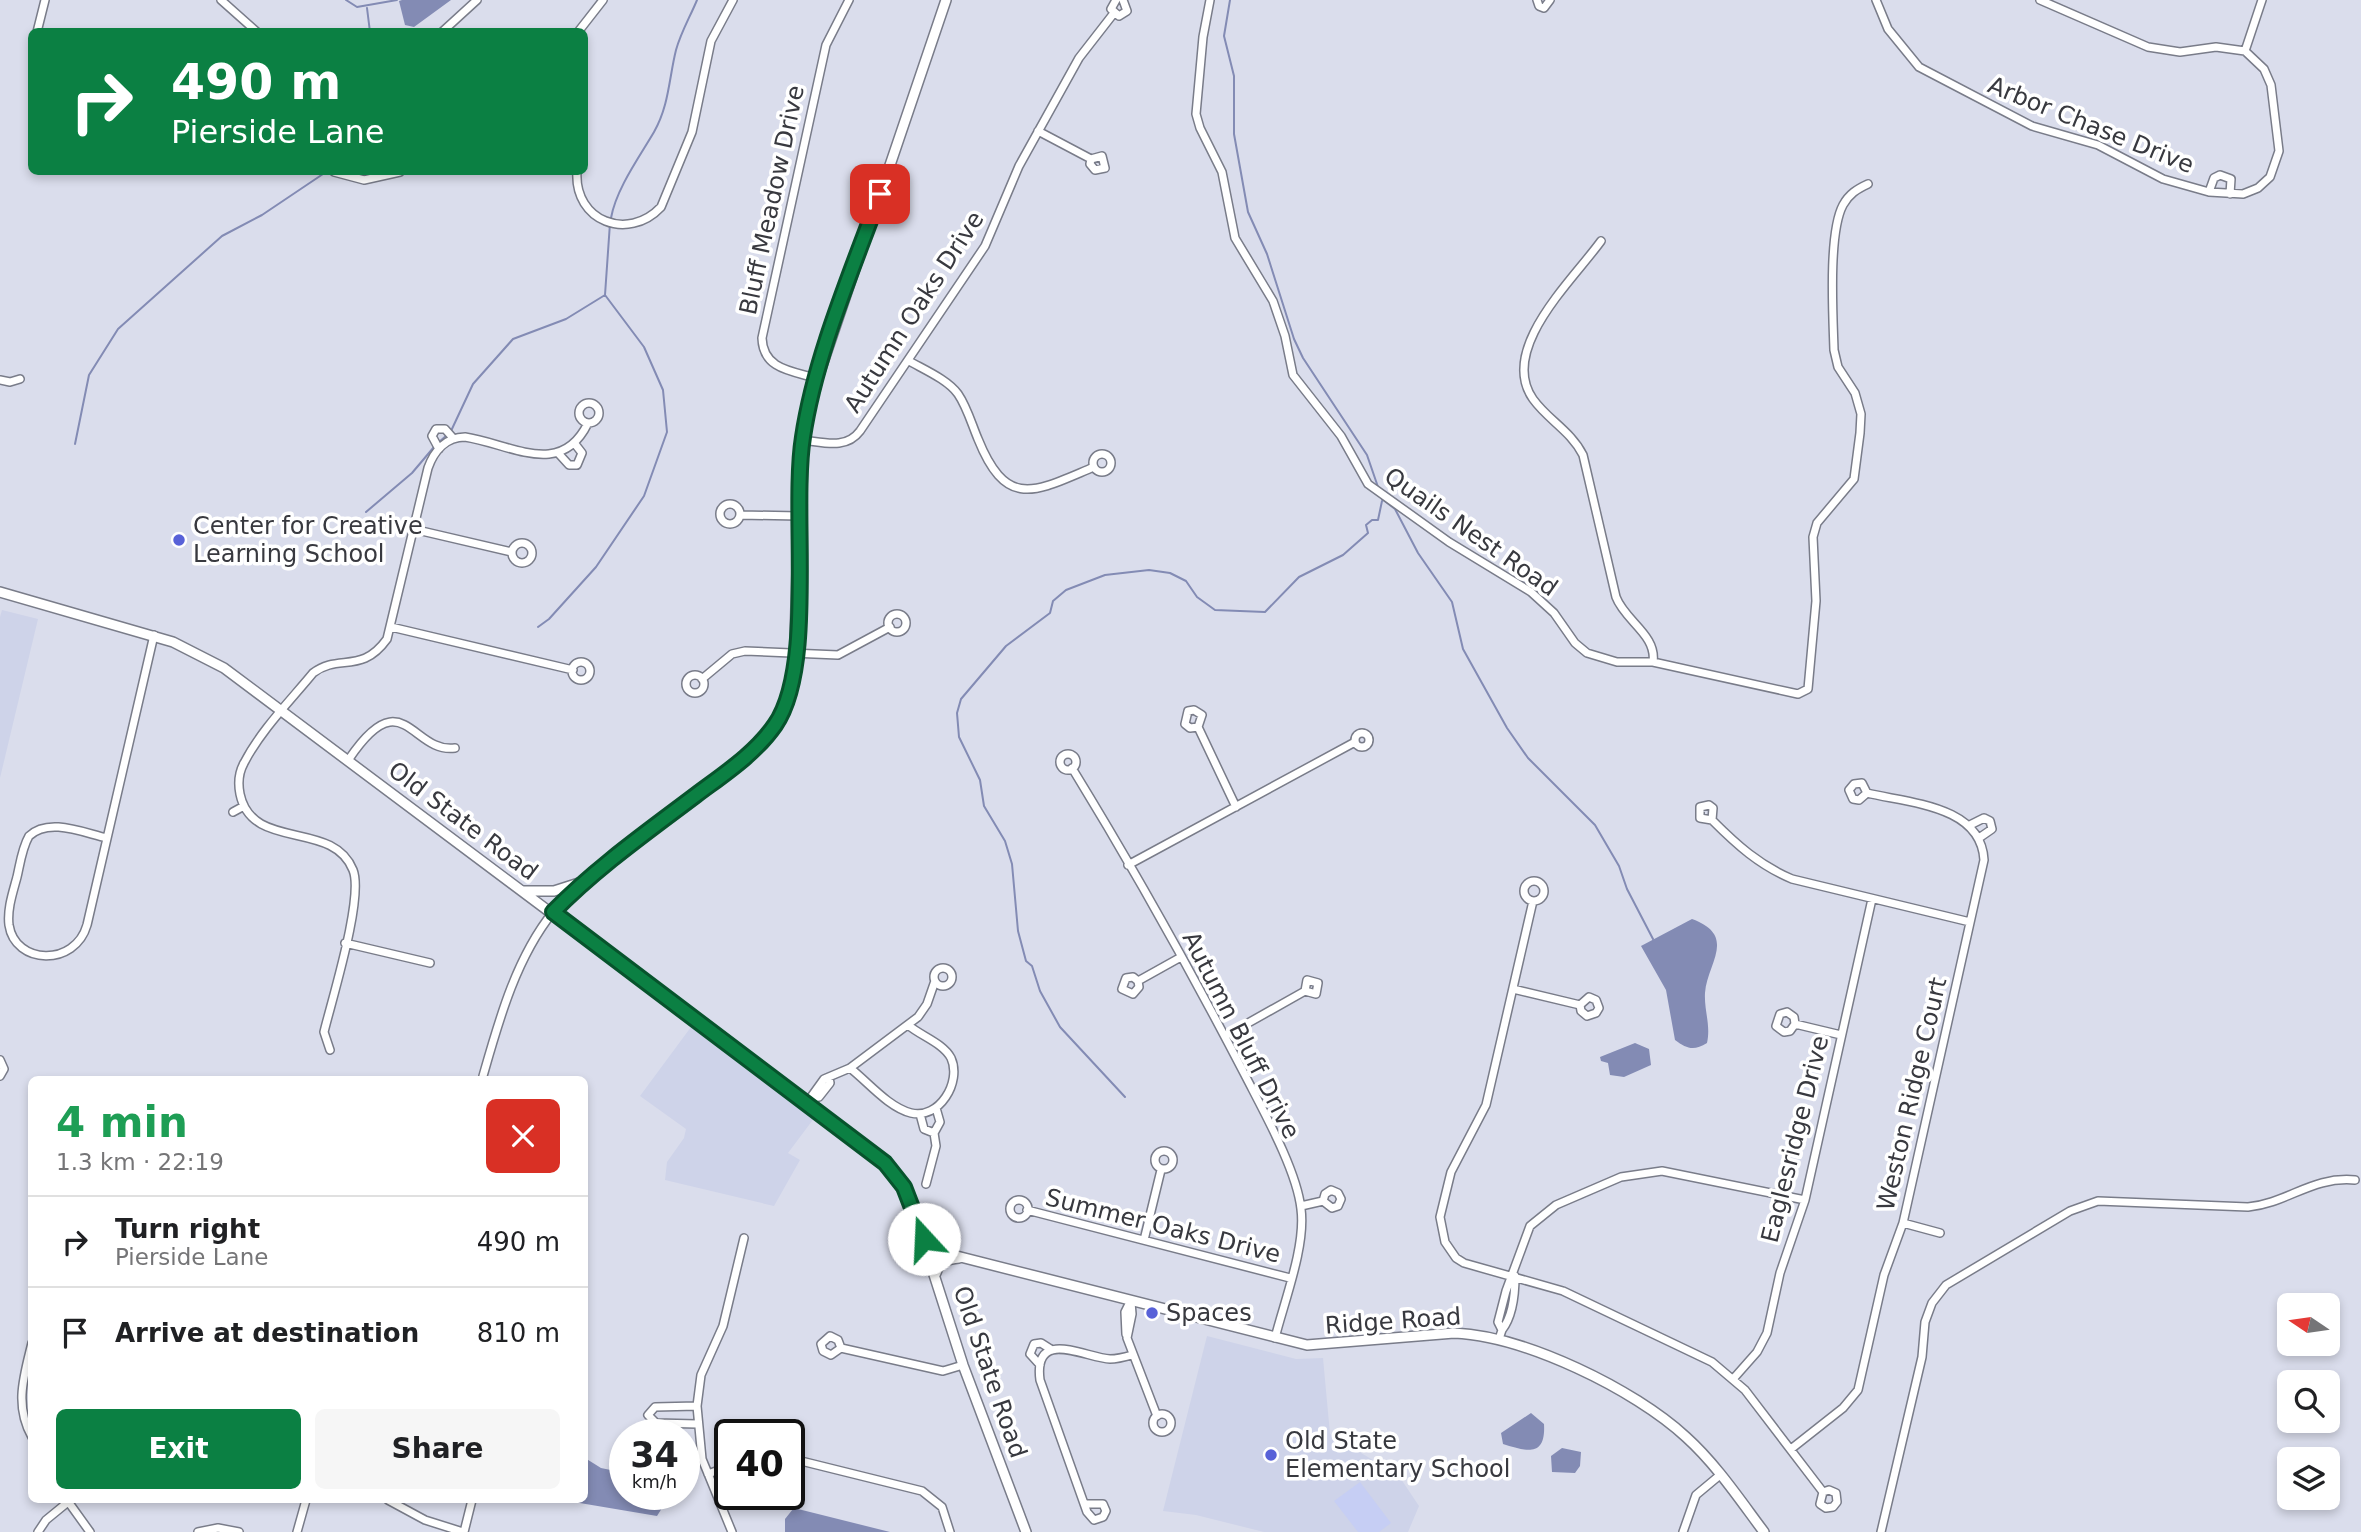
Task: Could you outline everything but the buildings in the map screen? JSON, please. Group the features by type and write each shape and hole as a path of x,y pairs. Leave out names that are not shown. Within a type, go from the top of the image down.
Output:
{"street":[{"path":"38,28 45,0"},
{"path":"221,0 252,28"},
{"path":"446,28 477,0"},
{"path":"581,28 603,0"},
{"path":"577,175 582,202 605,221 617,224 636,223 646,220 661,207 692,132 711,41 733,0"},
{"name":"Bluff Meadow Drive","path":"816,378 769,361 763,354 762,338 826,45 849,0"},
{"path":"483,1076 508,997 537,935 553,912 584,881 744,758 762,741 786,706 796,653 802,439 816,378 946,0"},
{"name":"Autumn Oaks Drive","path":"1114,13 1111,6 1116,0"},
{"name":"Autumn Oaks Drive","path":"1114,13 1121,15 1127,11 1123,0"},
{"name":"Quails Nest Road","path":"1210,0 1203,37 1198,121 1222,172 1235,238 1273,302 1285,336 1293,375 1341,436 1368,484 1448,542 1531,592 1554,613 1575,643 1587,653 1618,662 1653,662 1804,693 1810,684 1816,601 1813,537 1817,523 1854,479 1860,433 1861,414 1855,393 1838,367 1834,350 1836,232 1844,203 1858,188 1868,184"},
{"path":"1537,0 1538,6 1544,8 1549,0"},
{"name":"Arbor Chase Drive","path":"1876,0 1888,29 1902,49 1931,75 2032,126 2098,145 2163,180 2209,192 2230,194 2258,188 2270,177 2279,159 2272,85 2264,69 2245,51"},
{"path":"2040,0 2148,47 2180,52 2216,47 2245,51 2262,0"},
{"name":"Autumn Oaks Drive","path":"802,439 836,444 854,439 985,246 1019,166 1038,131 1079,58 1114,13"},
{"path":"1038,131 1091,159"},
{"path":"345,175 364,180 386,175"},
{"path":"2209,192 2214,177 2223,175 2231,178 2230,194"},
{"path":"1601,241 1534,329 1525,356 1525,378 1532,398 1570,434 1583,455 1616,597 1625,614 1654,648 1653,662"},
{"path":"909,361 951,387 958,395 988,463 1006,483 1019,488 1041,488 1094,467"},
{"path":"0,380 10,382 20,379"},
{"path":"330,1050 324,1032 356,889 354,872 345,856 321,841 267,827 252,817 244,806 239,790 241,769 282,710 319,668 366,658 381,647 391,627 428,468 439,449 453,438 472,438 544,455 559,454 575,444 587,423"},
{"path":"439,449 432,439 434,431 445,429 453,438"},
{"path":"559,454 569,465 577,465 582,453 575,444"},
{"path":"740,514 799,516"},
{"path":"413,529 512,552"},
{"name":"Old State Road","path":"1,594 154,635 215,662 809,1101 877,1156 895,1174 911,1203 936,1273 963,1364 1026,1532"},
{"path":"391,627 573,670"},
{"path":"702,679 738,653 838,655 890,627"},
{"path":"107,838 52,826 38,828 29,836 9,914 11,932 21,946 31,952 53,956 68,952 80,942 88,925 154,635"},
{"path":"349,759 368,733 388,724 407,725 440,747 455,748"},
{"path":"1198,727 1236,807"},
{"path":"1128,866 1355,742"},
{"name":"Autumn Bluff Drive","path":"1072,768 1225,1036 1265,1113 1301,1206 1298,1245 1275,1338"},
{"path":"1867,793 1944,812 1970,825 1979,838"},
{"path":"233,811 244,806"},
{"name":"Weston Ridge Court","path":"1791,1450 1843,1408 1858,1390 1884,1275 1903,1223 1984,860 1979,838 1992,829 1990,821 1984,818 1970,825"},
{"path":"1712,820 1739,847 1776,872 1810,886 1970,922"},
{"path":"524,891 554,891 584,881"},
{"name":"Eaglesridge Drive","path":"1734,1378 1757,1352 1768,1333 1780,1273 1805,1200 1872,899"},
{"path":"1533,901 1486,1105 1451,1172 1440,1226 1445,1242 1456,1258 1475,1268 1515,1275 1563,1291 1707,1359 1734,1378 1823,1492"},
{"path":"345,943 430,963"},
{"path":"1138,981 1181,957"},
{"path":"809,1101 824,1079 850,1068 908,1025 923,1010 935,981"},
{"path":"1513,989 1580,1005"},
{"path":"1225,1036 1305,991"},
{"path":"1795,1024 1841,1035"},
{"path":"850,1068 897,1106 920,1114 936,1108 944,1102 953,1079 950,1057 941,1046 908,1025"},
{"path":"0,1060 4,1069 0,1076"},
{"path":"926,1184 936,1146 934,1133 940,1122 936,1108"},
{"path":"920,1114 924,1129 934,1133"},
{"path":"1144,1240 1161,1170"},
{"path":"1500,1335 1498,1322 1506,1291 1515,1275 1526,1236 1536,1219 1556,1205 1621,1177 1676,1172 1805,1200"},
{"path":"1881,1532 1922,1357 1925,1322 1932,1303 1946,1285 2070,1211 2098,1201 2262,1206 2320,1181 2335,1178 2355,1180"},
{"path":"1301,1206 1324,1201"},
{"name":"Summer Oaks Drive","path":"1027,1210 1290,1278"},
{"path":"1903,1223 1940,1233"},
{"path":"697,1419 701,1375 723,1326 744,1238"},
{"name":"Ridge Road","path":"924,1239 937,1251 1307,1345 1429,1334 1500,1335 1576,1369 1650,1409 1688,1439 1764,1532"},
{"path":"936,1273 938,1266 944,1261 964,1257"},
{"path":"1131,1301 1132,1314 1127,1338 1157,1416"},
{"path":"1040,1365 1030,1354 1034,1344 1041,1343 1052,1350"},
{"path":"1087,1504 1083,1500 1040,1380 1040,1365 1052,1350 1063,1347 1113,1359 1132,1354"},
{"path":"841,1348 943,1371 963,1364"},
{"path":"28,1361 20,1396 24,1424 28,1430"},
{"path":"652,1419 648,1415 655,1407 697,1406"},
{"path":"700,1438 708,1474 732,1532"},
{"path":"805,1462 930,1495 942,1507 950,1532"},
{"path":"708,1474 714,1472"},
{"path":"1683,1532 1696,1495 1720,1475"},
{"path":"38,1532 46,1520 66,1503"},
{"path":"69,1503 90,1532"},
{"path":"297,1532 305,1503"},
{"path":"394,1503 425,1520 464,1532 471,1503"},
{"path":"198,1532 218,1528 239,1532"}],"shaded area":[{"path":"451,0 414,27 405,25 399,1"},
{"path":"2,610 38,619 0,778 0,617"},
{"path":"1692,919 1706,926 1717,942 1705,993 1707,1043 1694,1048 1675,1040 1666,990 1641,946"},
{"path":"691,1027 815,1117 788,1153 800,1160 774,1206 665,1180 667,1162 684,1138 686,1129 640,1096"},
{"path":"1635,1043 1649,1049 1651,1065 1624,1077 1610,1075 1608,1063 1601,1061 1600,1057"},
{"name":"Old State Elementary School","path":"1207,1336 1296,1359 1323,1358 1330,1434 1399,1476 1419,1506 1408,1532 1264,1532 1196,1515 1163,1511"},
{"path":"1531,1413 1544,1424 1544,1435 1538,1447 1527,1450 1503,1444 1501,1433"},
{"path":"1562,1448 1581,1452 1580,1466 1575,1473 1552,1472 1551,1456"},
{"path":"588,1460 609,1470 609,1508 580,1503 588,1503"},
{"path":"1360,1482 1391,1523 1379,1532 1358,1532 1334,1501"},
{"path":"621,1510 661,1510 657,1516"},
{"path":"792,1510 802,1510 890,1532 785,1532 785,1519"}],"waterway":[{"path":"346,0 357,7 397,0"},
{"path":"611,218 623,184 659,122 666,102 678,43 697,0"},
{"path":"1230,0 1224,36 1234,76 1234,134 1248,212 1267,254 1294,339 1303,358 1367,455 1378,487"},
{"path":"367,8 370,28"},
{"path":"75,444 89,375 118,329 222,236 262,215 322,175"},
{"path":"538,627 549,619 596,567 644,496 667,432 663,390 644,347 605,295 610,223"},
{"path":"451,431 473,384 513,339 566,319 605,295"},
{"path":"438,443 447,435"},
{"path":"366,512 412,473 434,447"},
{"path":"1382,499 1395,509 1418,553 1452,602 1463,649 1507,728 1528,758 1595,825 1619,866 1627,889 1653,939"},
{"path":"1125,1097 1060,1027 1040,991 1032,966 1026,961 1018,931 1012,864 1005,841 984,806 980,780 959,737 957,713 961,699 1006,646 1050,613 1053,601 1066,590 1105,575 1149,570 1170,573 1186,581 1197,597 1215,610 1265,612 1299,577 1343,555 1368,533 1366,525 1372,520 1378,520 1382,501"}],"place":[{"name":"Center for Creative Learning School","path":"179,540"},
{"name":"Spaces","path":"1152,1313"},
{"name":"Old State Elementary School","path":"1271,1455"}],"route":[{"path":"880,194 816,378 803,433 796,653 786,706 776,724 744,758 584,881 553,912 580,936 885,1163 904,1187 924,1239"}]}
